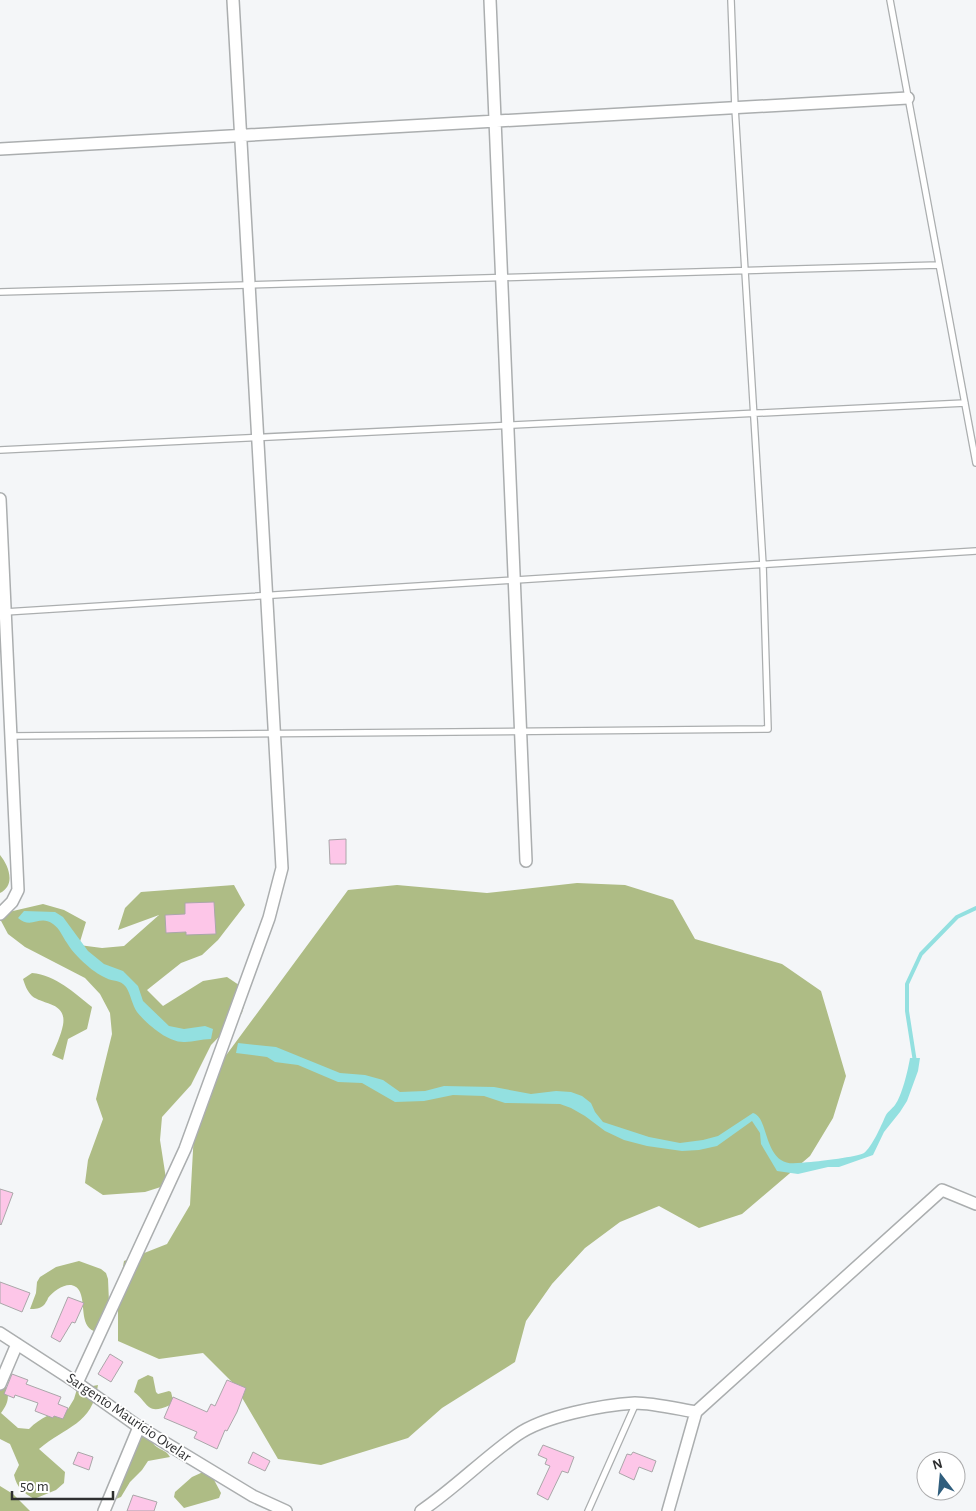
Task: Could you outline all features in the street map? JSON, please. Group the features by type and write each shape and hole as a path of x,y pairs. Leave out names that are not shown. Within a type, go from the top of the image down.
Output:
{"street":[{"path":"77,1382 185,1149 269,918 282,868 233,0"},
{"path":"490,0 526,861"},
{"path":"0,149 908,98"},
{"path":"0,498 3,613 18,890 12,902 0,914"},
{"path":"668,1511 696,1412 942,1190 976,1204"},
{"name":"Sargento Mauricio Ovelar","path":"0,1333 77,1382 139,1427 253,1496 286,1511"},
{"path":"0,1384 17,1344"},
{"path":"424,1510 518,1434 532,1426 571,1414 636,1403 696,1412"},
{"path":"104,1511 139,1427"}],"lane":[{"path":"11,736 768,729 763,565 735,108 731,0"},
{"path":"890,0 976,463"},
{"path":"0,292 939,265"},
{"path":"0,450 965,403"},
{"path":"3,613 976,551"},
{"path":"588,1511 636,1403"}],"green space":[{"path":"0,855 6,864 9,880 5,890 0,893"},
{"path":"577,883 625,885 673,900 695,939 782,964 821,991 846,1076 833,1118 810,1156 742,1214 699,1228 659,1206 620,1222 585,1248 552,1284 526,1321 515,1362 442,1408 408,1438 321,1465 278,1459 234,1384 203,1353 159,1359 118,1341 118,1294 124,1261 167,1244 190,1205 195,1114 213,1073 348,890 397,885 487,893"},
{"path":"234,885 245,905 218,940 202,955 181,963 147,990 163,1006 203,981 227,977 248,991 242,1013 211,1045 191,1085 162,1117 160,1140 167,1185 145,1192 103,1195 85,1183 88,1160 103,1119 96,1099 112,1034 110,1013 100,994 85,978 25,947 8,934 0,919 0,914 43,904 64,910 86,922 79,945 102,948 124,946 159,915 118,930 125,908 141,892"},
{"path":"32,973 41,974 57,981 92,1007 87,1029 68,1039 63,1060 52,1055 63,1025 61,1012 53,1005 30,994 23,979"},
{"path":"79,1261 101,1269 106,1273 108,1279 109,1302 97,1332 91,1330 85,1321 80,1292 73,1285 59,1288 42,1306 37,1309 30,1309 40,1277 56,1267"},
{"path":"148,1375 153,1377 158,1394 171,1392 173,1400 170,1405 152,1409 134,1392 138,1380"},
{"path":"0,1381 4,1383 8,1395 6,1405 1,1413 18,1428 29,1429 47,1416 68,1409 77,1389 98,1385 95,1398 84,1417 39,1449 65,1472 64,1483 56,1490 34,1499 24,1492 17,1483 14,1475 19,1465 10,1444 0,1439"},
{"path":"144,1435 170,1457 148,1461 130,1482 121,1497 111,1499 138,1436"},
{"path":"203,1472 213,1478 221,1493 219,1498 184,1508 174,1497 175,1492 192,1477"},
{"path":"0,1486 13,1494 30,1511 0,1511"}],"water":[{"path":"24,911 55,912 63,917 88,951 104,964 123,971 138,986 143,1001 169,1026 184,1029 205,1026 213,1029 211,1039 188,1042 178,1041 158,1032 137,1012 124,984 109,979 90,968 72,950 53,924 48,921 27,923 18,918"},
{"path":"238,1043 276,1047 340,1073 365,1075 383,1080 400,1092 425,1091 444,1086 494,1087 531,1094 556,1091 571,1092 582,1096 591,1103 603,1122 649,1137 680,1143 718,1136 753,1113 761,1120 775,1155 784,1162 791,1163 838,1159 864,1153 879,1131 886,1115 898,1101 910,1058 920,1058 918,1071 907,1101 884,1132 873,1155 839,1167 828,1167 798,1174 777,1171 761,1144 760,1133 752,1121 717,1146 682,1151 647,1146 624,1140 605,1131 585,1116 560,1104 505,1103 484,1096 453,1095 424,1101 395,1102 362,1083 338,1082 298,1065 275,1062 267,1057 236,1053"}],"building":[{"path":"346,839 346,864 330,864 329,840"},
{"path":"214,902 216,934 186,935 186,932 166,933 165,915 185,914 185,903"},
{"path":"0,1189 13,1193 1,1225 0,1224"},
{"path":"0,1282 30,1293 22,1312 0,1303"},
{"path":"68,1297 84,1303 75,1323 72,1322 60,1342 51,1337"},
{"path":"110,1354 123,1362 111,1382 98,1374"},
{"path":"12,1374 28,1380 26,1384 61,1397 58,1404 68,1408 63,1419 54,1416 53,1418 35,1411 38,1403 15,1395 14,1398 4,1394"},
{"path":"227,1380 246,1388 237,1412 227,1431 225,1430 217,1449 194,1438 197,1432 164,1418 173,1397 207,1412 211,1404 215,1406"},
{"path":"543,1445 574,1457 568,1473 562,1471 548,1500 537,1494 550,1466 545,1464 547,1459 538,1455"},
{"path":"78,1452 93,1457 89,1470 73,1464"},
{"path":"253,1452 270,1461 265,1471 248,1463"},
{"path":"633,1452 656,1461 652,1472 639,1467 634,1480 619,1473 627,1454 631,1455"},
{"path":"133,1495 157,1502 154,1511 127,1511"}],"waterway":[{"path":"915,1062 907,1011 907,984 921,954 957,917 976,908"}]}
